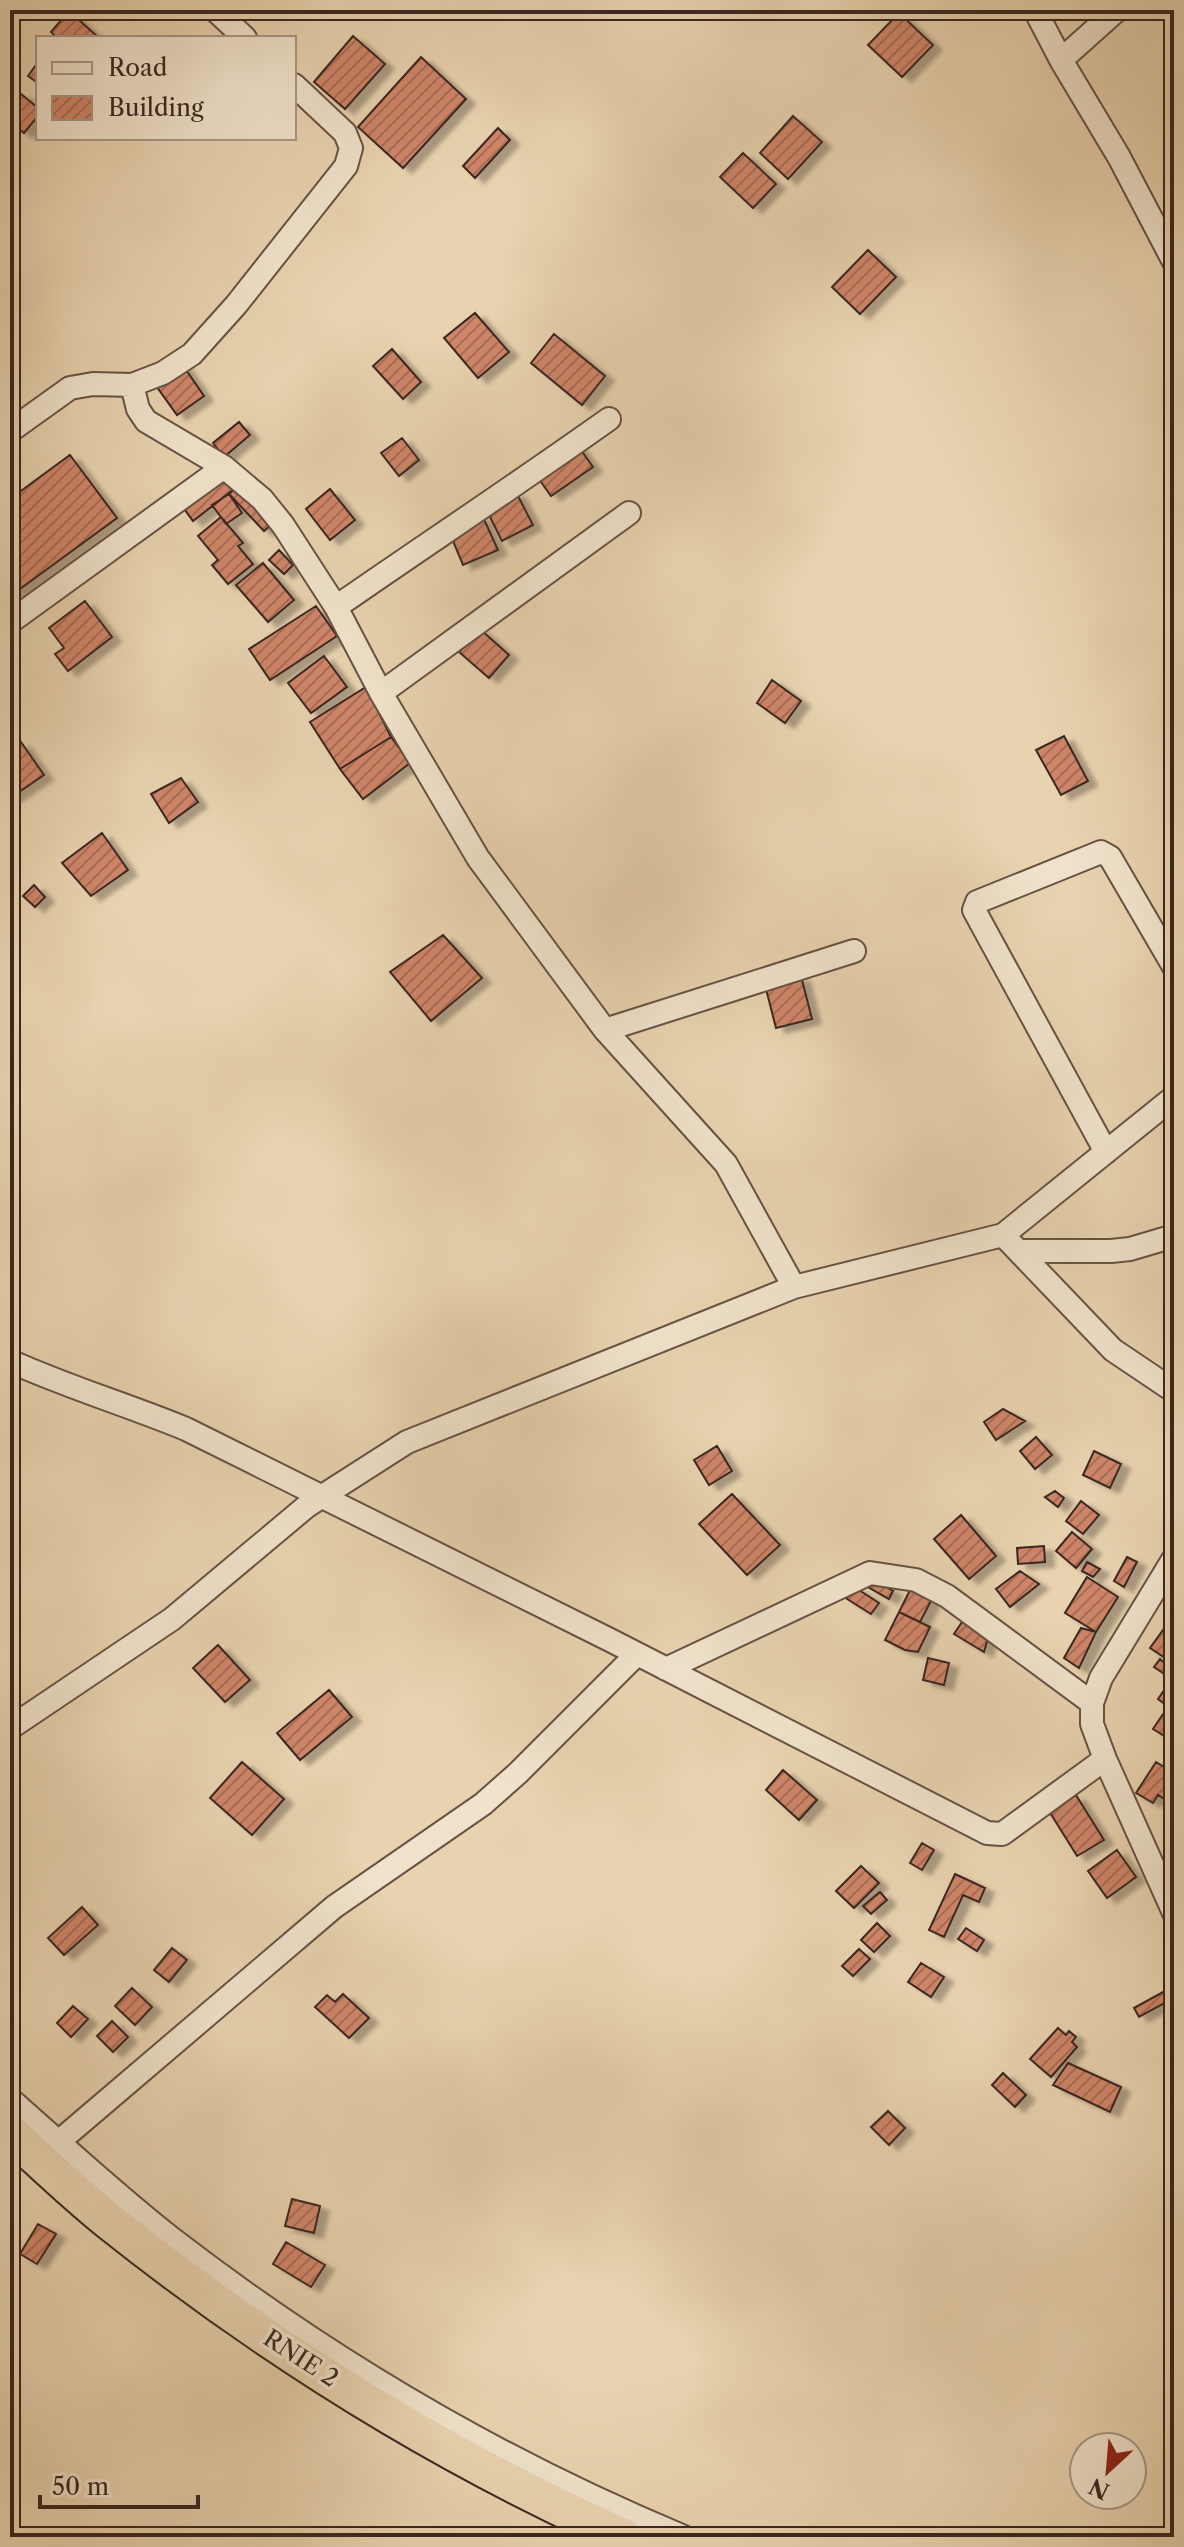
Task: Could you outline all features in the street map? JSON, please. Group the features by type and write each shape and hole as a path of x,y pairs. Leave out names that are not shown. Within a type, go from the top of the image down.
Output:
{"highway":[{"name":"RNIE 2","path":"10,2133 49,2150 108,2221 224,2307 312,2366 481,2468 623,2537"}],"street":[{"path":"215,10 243,36"},
{"path":"1035,10 1119,157 1174,262"},
{"path":"1061,60 1117,10"},
{"path":"10,431 70,388 93,384 132,385 163,373 192,354 236,305 346,166 351,148 345,133 296,87"},
{"path":"132,385 138,409 146,421 224,467 262,499 283,525 336,607 381,693 478,858 605,1030 726,1164 794,1287"},
{"path":"336,607 609,419"},
{"path":"10,622 224,467"},
{"path":"381,693 629,513"},
{"path":"1106,1152 974,910 975,906 977,902 1101,852 1110,857 1174,967"},
{"path":"605,1030 854,951"},
{"path":"10,1728 172,1619 307,1506 407,1442 794,1287 1003,1235 1174,1097"},
{"path":"1003,1235 1113,1350 1174,1391"},
{"path":"1020,1251 1111,1251 1130,1249 1174,1236"},
{"path":"10,1361 186,1429 987,1833 1002,1834 1105,1759"},
{"path":"1174,1558 1101,1678 1092,1703 1092,1724 1105,1759 1174,1913"},
{"path":"666,1669 870,1573 916,1580 947,1596 1092,1703"},
{"path":"49,2150 326,1914 483,1804 637,1654"},
{"path":"10,2099 49,2150 373,2379 501,2451 620,2511 684,2537"}],"building":[{"path":"69,11 97,36 55,36 51,32"},
{"path":"899,13 933,45 902,77 868,45"},
{"path":"353,36 385,64 345,109 314,82"},
{"path":"421,57 466,99 403,168 358,127"},
{"path":"36,65 36,82 28,76"},
{"path":"20,93 36,106 36,118 24,133 10,122 10,106"},
{"path":"793,116 822,142 788,179 760,153"},
{"path":"498,128 510,140 475,178 463,166"},
{"path":"743,153 776,184 753,208 720,177"},
{"path":"868,250 896,277 860,314 832,287"},
{"path":"475,313 509,352 478,378 444,338"},
{"path":"554,334 605,376 582,405 531,363"},
{"path":"392,349 421,382 403,399 373,366"},
{"path":"182,364 204,396 177,415 154,383"},
{"path":"239,422 250,435 224,457 213,443"},
{"path":"402,438 419,460 399,476 381,453"},
{"path":"576,443 593,467 551,496 534,472"},
{"path":"70,455 117,518 13,594 10,590 10,499"},
{"path":"219,460 238,486 193,521 174,495"},
{"path":"238,486 273,523 264,531 229,494"},
{"path":"1174,486 1174,503 1165,494"},
{"path":"330,489 355,520 330,540 306,509"},
{"path":"516,492 533,525 502,541 485,507"},
{"path":"229,494 242,513 226,524 212,505"},
{"path":"482,515 498,550 463,565 448,529"},
{"path":"221,517 243,543 238,546 253,564 228,584 212,565 218,560 198,536"},
{"path":"279,550 293,565 284,574 269,560"},
{"path":"263,563 294,600 268,622 236,585"},
{"path":"85,601 112,637 68,671 55,654 64,648 49,628"},
{"path":"316,606 337,636 270,680 249,649"},
{"path":"480,629 509,655 489,678 459,652"},
{"path":"324,656 347,687 311,713 288,683"},
{"path":"772,680 801,701 785,723 757,703"},
{"path":"366,687 391,737 340,769 310,722"},
{"path":"1064,736 1088,781 1061,795 1036,750"},
{"path":"391,737 410,763 363,799 340,769"},
{"path":"21,742 44,775 10,798 10,750"},
{"path":"181,778 198,802 169,823 151,794"},
{"path":"102,833 128,870 91,896 62,863"},
{"path":"34,885 45,897 35,907 23,896"},
{"path":"443,935 482,978 431,1021 390,972"},
{"path":"801,976 812,1019 776,1028 765,985"},
{"path":"1003,1409 1025,1421 996,1440 984,1422"},
{"path":"1036,1437 1052,1455 1035,1469 1020,1451"},
{"path":"717,1446 732,1471 709,1485 694,1460"},
{"path":"1094,1451 1121,1464 1110,1488 1083,1475"},
{"path":"1055,1491 1064,1498 1058,1507 1045,1497"},
{"path":"732,1494 780,1545 747,1575 699,1524"},
{"path":"1081,1501 1099,1515 1083,1534 1066,1521"},
{"path":"961,1515 996,1556 969,1579 934,1539"},
{"path":"1072,1532 1092,1549 1076,1568 1056,1551"},
{"path":"1044,1546 1045,1562 1018,1564 1017,1548"},
{"path":"1127,1557 1137,1562 1124,1587 1114,1581"},
{"path":"1087,1562 1100,1569 1093,1577 1082,1571"},
{"path":"1020,1571 1039,1584 1010,1607 996,1589"},
{"path":"1087,1577 1118,1597 1096,1632 1065,1613"},
{"path":"872,1579 893,1591 889,1599 868,1587"},
{"path":"856,1588 879,1603 871,1614 844,1597"},
{"path":"911,1588 932,1599 920,1622 899,1612"},
{"path":"899,1612 930,1627 918,1652 905,1650 885,1640"},
{"path":"962,1622 988,1638 984,1652 954,1634"},
{"path":"1168,1623 1174,1627 1174,1664 1150,1648"},
{"path":"1081,1628 1096,1632 1079,1668 1064,1658"},
{"path":"218,1645 250,1680 225,1702 193,1668"},
{"path":"928,1658 949,1663 944,1685 923,1680"},
{"path":"1160,1659 1174,1674 1169,1677 1154,1667"},
{"path":"1174,1676 1174,1711 1158,1699"},
{"path":"329,1690 352,1717 300,1760 277,1733"},
{"path":"1163,1714 1174,1721 1174,1742 1153,1729"},
{"path":"1174,1743 1174,1767 1164,1762"},
{"path":"242,1762 284,1799 252,1835 210,1798"},
{"path":"1156,1762 1174,1773 1174,1805 1158,1795 1153,1803 1136,1793"},
{"path":"783,1770 817,1800 799,1820 766,1790"},
{"path":"1076,1795 1104,1840 1077,1856 1049,1811"},
{"path":"922,1843 934,1850 922,1870 910,1863"},
{"path":"1117,1850 1136,1877 1107,1898 1088,1871"},
{"path":"861,1866 879,1883 854,1908 836,1891"},
{"path":"955,1874 985,1888 979,1902 963,1895 944,1937 929,1930"},
{"path":"880,1892 887,1900 871,1914 863,1906"},
{"path":"82,1907 98,1925 64,1955 48,1938"},
{"path":"877,1923 890,1936 874,1952 861,1940"},
{"path":"966,1928 984,1940 977,1951 958,1939"},
{"path":"172,1948 187,1960 169,1982 154,1970"},
{"path":"859,1949 870,1959 853,1976 842,1966"},
{"path":"921,1963 944,1977 931,1997 908,1982"},
{"path":"1174,1986 1174,1998 1139,2017 1134,2008"},
{"path":"132,1988 152,2007 135,2025 115,2006"},
{"path":"343,1994 369,2018 349,2038 315,2007 327,1995 335,2002"},
{"path":"73,2006 88,2019 71,2037 57,2023"},
{"path":"112,2021 128,2037 113,2052 97,2036"},
{"path":"1058,2028 1066,2035 1069,2031 1076,2037 1072,2042 1077,2047 1051,2077 1030,2059"},
{"path":"1068,2063 1121,2087 1110,2112 1053,2085"},
{"path":"1003,2073 1026,2095 1015,2107 992,2085"},
{"path":"888,2111 905,2128 889,2145 871,2127"},
{"path":"292,2199 320,2206 314,2233 285,2226"},
{"path":"38,2224 56,2234 37,2264 20,2254"},
{"path":"286,2242 325,2265 311,2287 273,2264"}]}
